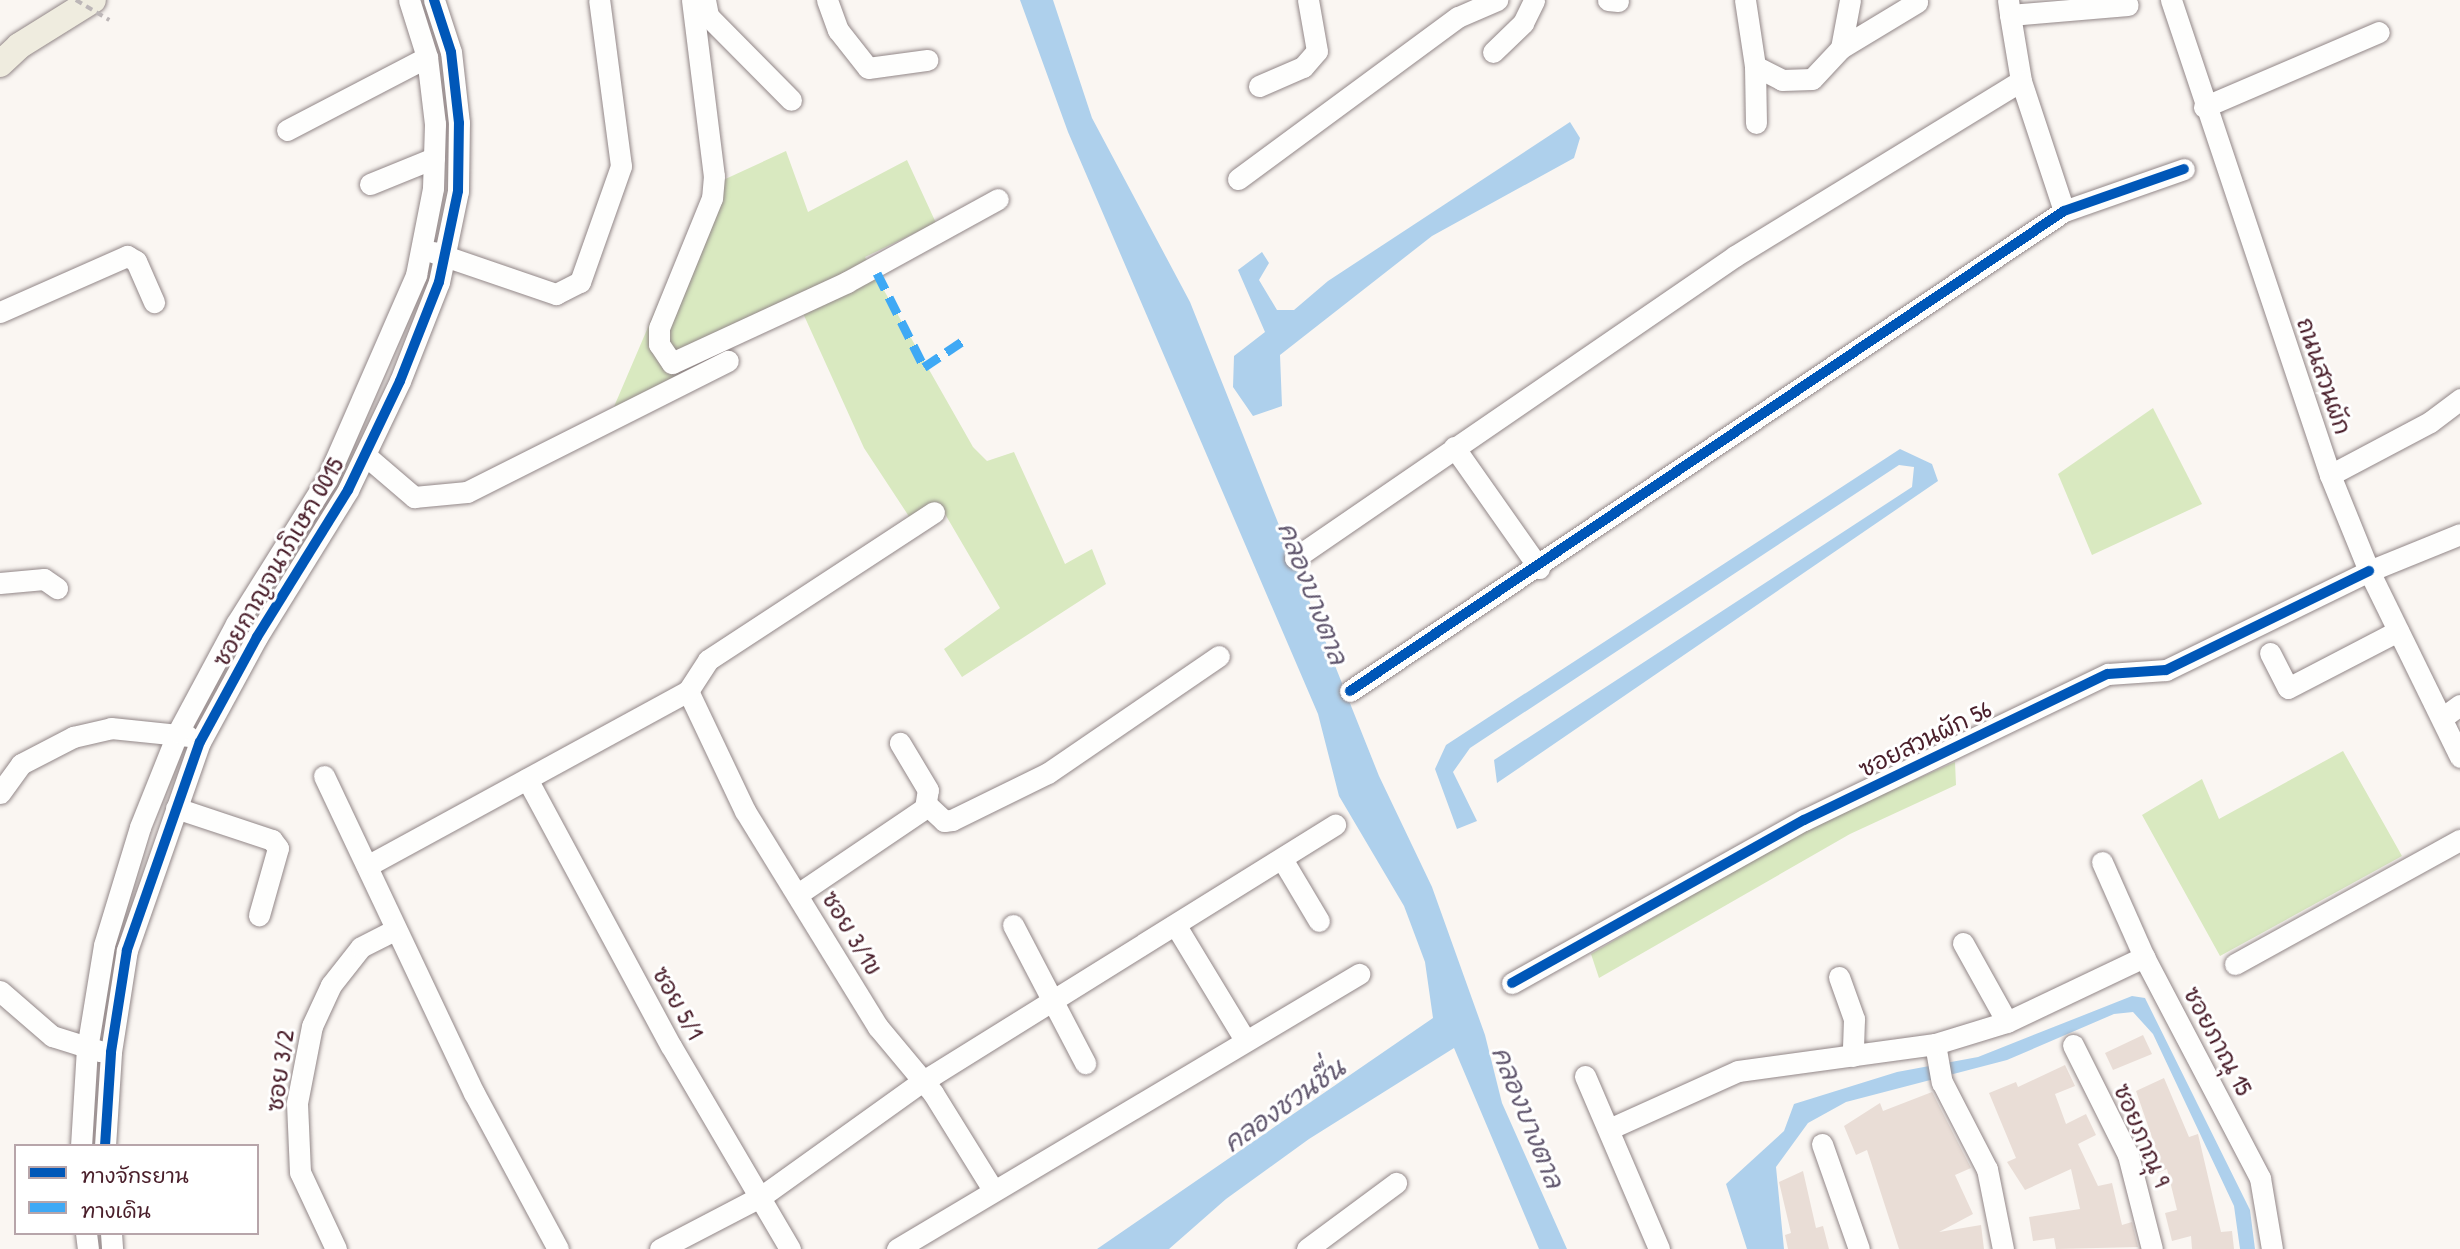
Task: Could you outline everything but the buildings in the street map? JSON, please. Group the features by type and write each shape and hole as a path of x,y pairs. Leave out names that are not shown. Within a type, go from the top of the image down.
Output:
{"main road":[{"path":"0,64 19,46 101,10"}],"street":[{"name":"ซอยกาญจนาภิเษก 0015","path":"81,1144 87,1049 104,945 140,827 178,732 236,624 327,479 406,300 421,250 434,158 427,57 409,0"},
{"name":"ซอยกาญจนาภิเษก 0015","path":"105,1144 111,1052 127,950 200,742 257,637 365,456 429,309 445,254 458,191 459,123 451,51 434,0"},
{"path":"421,250 445,254 556,294 580,282 621,166 599,0"},
{"path":"692,0 714,176 712,198 659,328 659,344 672,363 847,282 998,199"},
{"path":"705,0 708,16 791,100"},
{"path":"827,0 838,30 868,68 927,60"},
{"path":"1259,86 1303,67 1317,51 1308,0"},
{"path":"1238,179 1458,18 1497,0"},
{"path":"1493,52 1523,23 1534,0"},
{"path":"1745,0 1755,66 1756,123"},
{"path":"1841,48 1850,0"},
{"name":"ถนนสวนผัก","path":"2171,0 2204,107 2330,475 2369,571 2460,757"},
{"path":"1755,66 1782,80 1812,79 1841,48 1917,2"},
{"path":"2064,211 2021,81 2009,8 2128,5"},
{"path":"2204,107 2379,32"},
{"path":"0,80 19,46"},
{"path":"288,130 427,57"},
{"path":"1295,558 1735,256 2021,81"},
{"path":"370,184 434,158"},
{"path":"1350,691 1539,568 2064,211 2184,169"},
{"path":"0,312 127,256 136,261 154,302"},
{"path":"406,300 429,309"},
{"path":"365,456 414,497 467,492 728,361"},
{"path":"2330,475 2430,422 2460,400"},
{"path":"1454,447 1539,568"},
{"path":"367,866 688,691 708,660 934,512"},
{"name":"ซอยสวนผัก 56","path":"1512,983 1804,820 2108,674 2166,670 2369,571 2460,534"},
{"path":"0,583 44,579 57,587"},
{"path":"236,624 257,637"},
{"path":"2270,653 2288,688 2398,631"},
{"path":"926,804 944,821 952,820 1048,772 1219,656"},
{"name":"ซอย 3/1ข","path":"688,691 745,811 878,1027 920,1083 933,1093 992,1188"},
{"path":"2442,718 2460,705"},
{"path":"0,793 21,764 73,737 111,728 178,732 200,742"},
{"path":"798,894 926,804 928,790 900,743"},
{"path":"324,776 474,1093 558,1249"},
{"name":"ซอย 5/1","path":"527,779 671,1046 762,1196 790,1249"},
{"path":"176,808 272,840 278,848 259,915"},
{"path":"660,1249 762,1196 920,1083 1335,825"},
{"path":"2235,964 2460,840"},
{"path":"1282,859 1319,921"},
{"name":"ซอยภาณุ 15","path":"2102,862 2144,957 2260,1178 2272,1249"},
{"path":"1013,925 1085,1063"},
{"path":"1176,926 1245,1040"},
{"name":"ซอย 3/2","path":"337,1249 300,1172 297,1103 312,1026 331,985 361,947 396,929"},
{"path":"1964,943 2007,1022"},
{"path":"1609,1129 1738,1071 1853,1056 1936,1052 2007,1022 2144,957"},
{"path":"897,1249 992,1188 1359,974"},
{"path":"1839,976 1854,1019 1853,1056"},
{"path":"0,991 52,1036 87,1049 111,1052"},
{"name":"ซอยภาณุ 9","path":"2073,1045 2128,1155 2152,1249"},
{"path":"1936,1052 1942,1082 1987,1169 2003,1249"},
{"path":"1585,1076 1660,1249"},
{"path":"1822,1144 1859,1249"},
{"path":"1307,1249 1396,1183"}],"path":[{"path":"76,0 101,10"}],"green space":[{"path":"786,151 808,212 907,160 936,223 865,257 973,447 987,461 1014,452 1065,564 1092,549 1106,584 962,677 944,649 1000,608 938,502 910,518 864,448 802,311 613,409 708,187"},
{"path":"2153,408 2202,504 2092,555 2058,474"},
{"path":"2343,751 2402,856 2220,956 2142,815 2202,779 2219,819"},
{"path":"1955,762 1956,785 1850,834 1599,978 1591,954 1812,825"}],"water":[{"path":"1020,0 1053,0 1092,118 1190,302 1379,776 1432,887 1485,1035 1502,1103 1567,1249 1539,1249 1454,1048 1309,1139 1226,1199 1169,1249 1097,1249 1433,1018 1425,962 1404,906 1339,796 1318,714 1068,132"},
{"path":"1570,122 1580,138 1574,158 1432,236 1280,355 1282,406 1253,416 1233,387 1234,356 1265,332 1238,270 1262,252 1269,263 1259,280 1277,310 1294,310 1328,281"},
{"path":"1900,449 1932,464 1938,481 1497,783 1494,760 1912,487 1914,467 1899,465 1470,748 1453,772 1477,821 1457,829 1435,769 1446,745"},
{"path":"2132,996 2145,998 2250,1210 2255,1249 2240,1249 2234,1206 2153,1034 2133,1012 2114,1014 2007,1060 1846,1102 1808,1123 1776,1167 1784,1249 1747,1249 1726,1184 1784,1131 1794,1104 1897,1072 1978,1057"}],"marked path":[{"path":"877,273 924,367 964,340"}],"cycle path":[{"path":"105,1144 111,1052 127,950 200,742 257,637 348,490 400,381 439,282 458,191 459,123 451,52 434,0"},
{"path":"1350,691 2064,211 2184,169"},
{"path":"1512,983 1804,820 2108,674 2166,670 2369,571"}],"water label":[{"name":"คลองบางตาล","path":"1313,593"},
{"name":"คลองชวนชื่น","path":"1284,1105"},
{"name":"คลองบางตาล","path":"1528,1117"}]}
